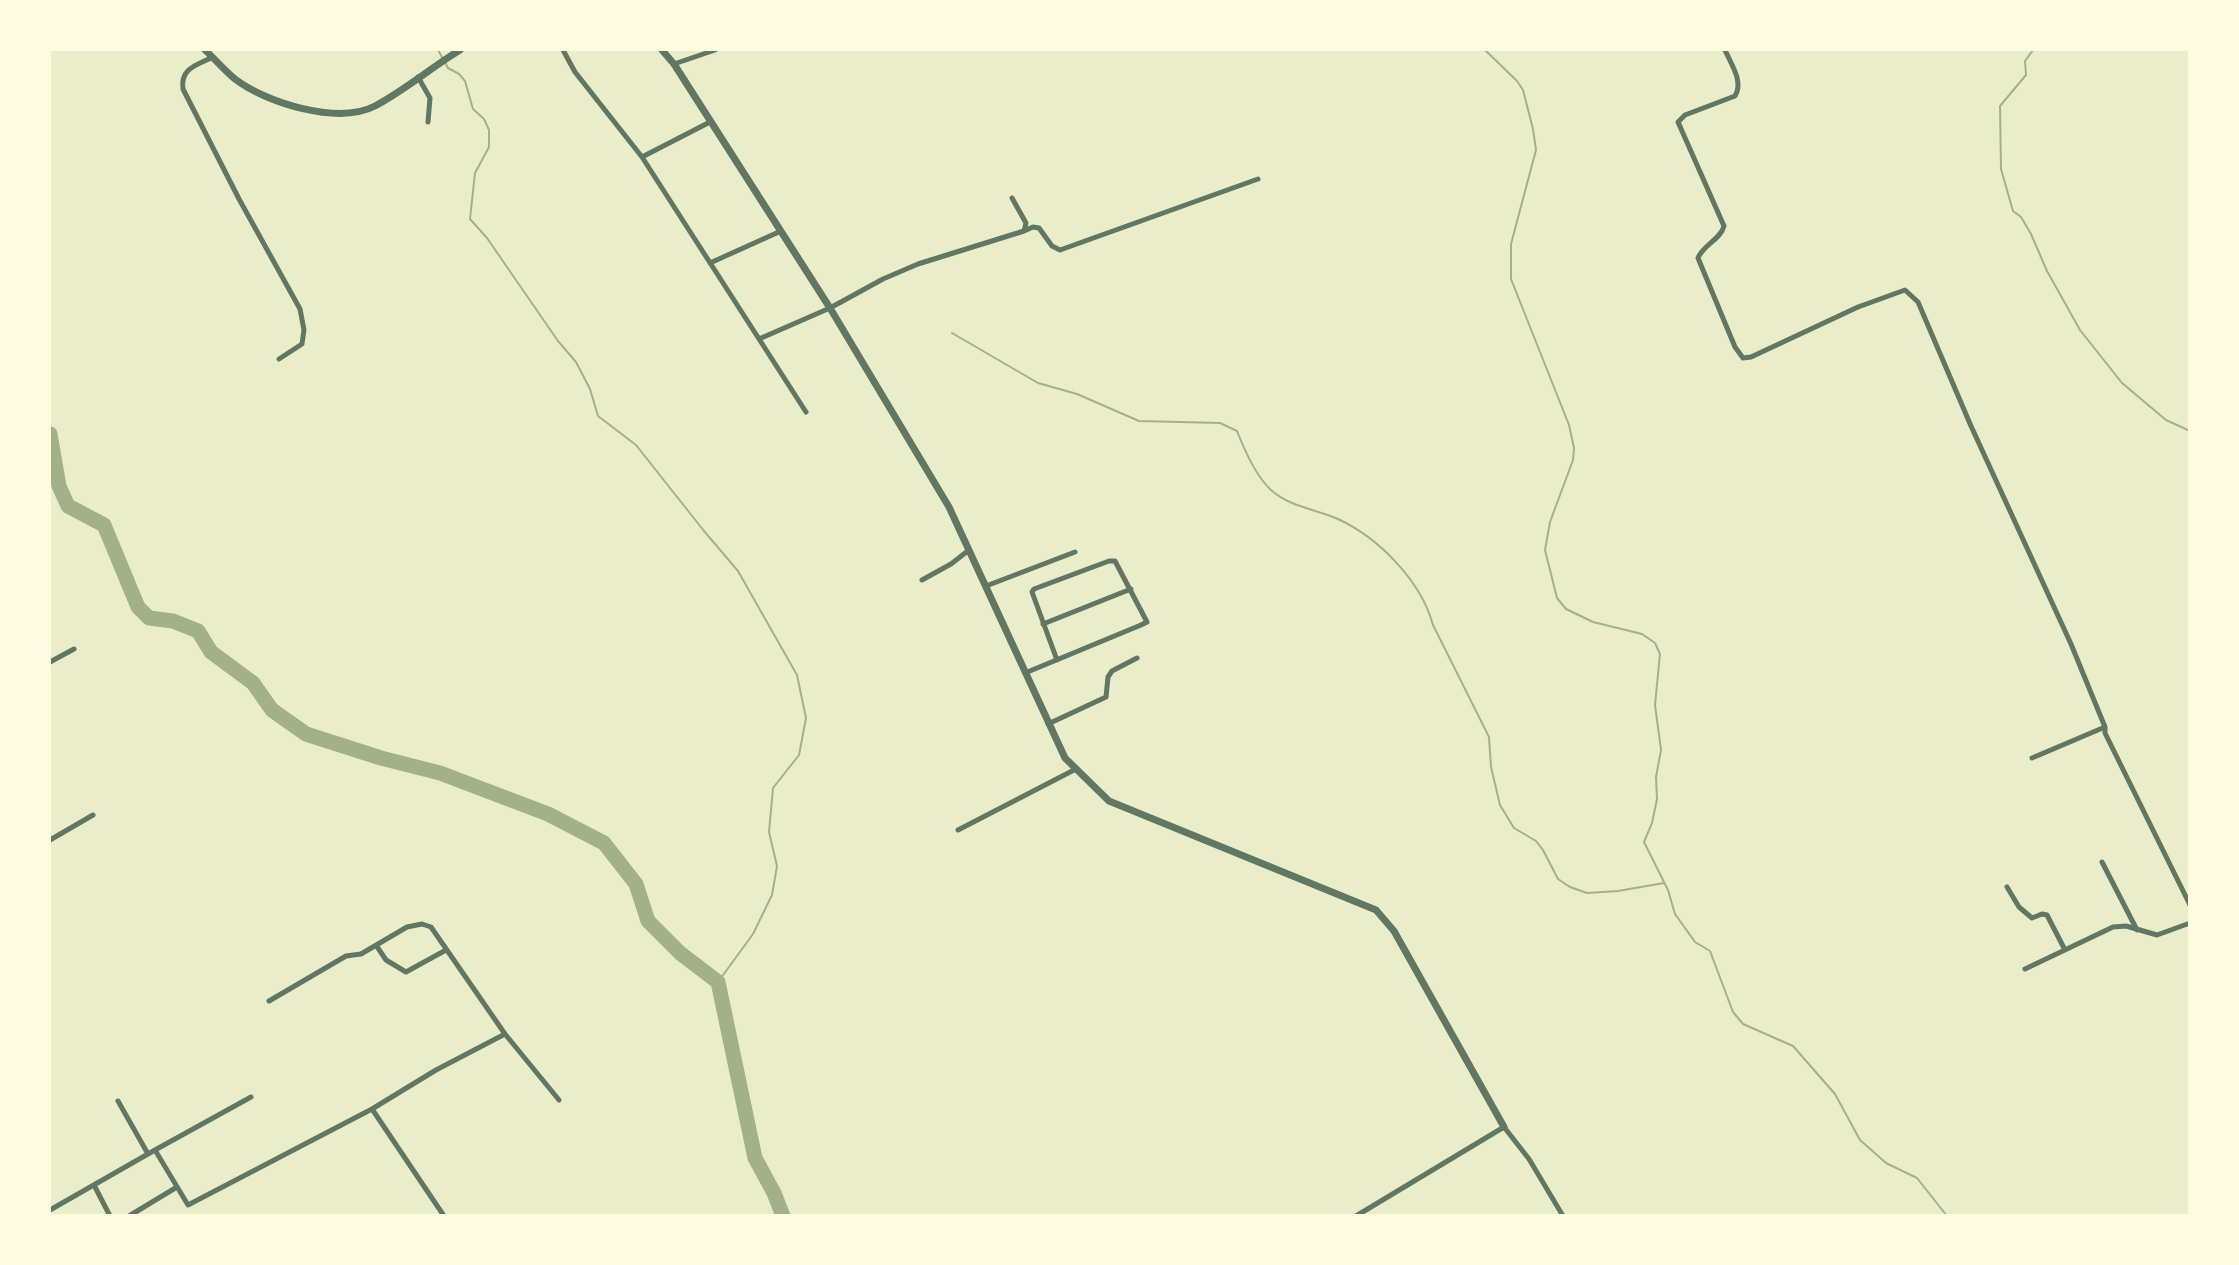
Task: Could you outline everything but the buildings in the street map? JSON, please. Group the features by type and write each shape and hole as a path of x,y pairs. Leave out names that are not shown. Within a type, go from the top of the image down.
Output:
{"street":[{"path":"205,50 235,79 265,96 322,112 349,112 374,107 459,50"},
{"path":"563,50 575,72 642,157 806,412"},
{"path":"662,50 674,64 830,308 949,507 1048,724 1065,758 1074,770 1108,801 1376,910 1394,931 1504,1127 1529,1159 1563,1215"},
{"path":"674,64 715,50"},
{"path":"1725,50 1739,83 1739,90 1735,96 1685,115 1678,122 1724,226 1723,231 1701,250 1698,258 1739,354 1743,358 1751,357 1857,307 1905,290 1912,294 1918,302 1974,434 2071,644 2105,728 2104,733 2190,905"},
{"path":"213,57 188,69 183,75 183,89 300,309 304,330 302,344 279,359"},
{"path":"418,77 430,98 428,122"},
{"path":"642,157 710,122"},
{"path":"759,339 830,308 882,279 918,264 1033,227 1039,228 1052,246 1060,250 1258,179"},
{"path":"1012,198 1026,224 1024,231"},
{"path":"710,263 781,231"},
{"path":"922,580 951,564 969,550"},
{"path":"986,586 1074,552"},
{"path":"1025,673 1057,660 1147,622 1119,564 1109,561 1034,589 1033,598 1057,660"},
{"path":"1043,624 1131,589"},
{"path":"50,662 74,649"},
{"path":"1048,724 1106,697 1109,690 1108,677 1112,671 1137,658"},
{"path":"2032,758 2105,728"},
{"path":"958,830 1074,770"},
{"path":"50,840 93,815"},
{"path":"2102,862 2137,930"},
{"path":"2007,886 2026,915 2032,918 2042,914 2047,915 2065,950"},
{"path":"2025,969 2113,927 2126,926 2157,935 2190,922"},
{"path":"269,1001 346,956 361,954 408,927 422,924 431,927 505,1034 559,1100"},
{"path":"376,945 386,960 402,971 446,950"},
{"path":"155,1150 188,1205 372,1109 505,1034"},
{"path":"50,1210 251,1097"},
{"path":"118,1101 148,1154"},
{"path":"372,1109 444,1215"},
{"path":"1356,1215 1504,1127"},
{"path":"94,1185 110,1215"},
{"path":"129,1215 177,1187"}],"waterway":[{"path":"438,50 448,68 459,74 465,81 473,109 484,119 489,130 489,147 475,173 470,219 487,238 558,341 576,362 590,389 598,416 636,445 738,571 797,675 806,718 799,755 773,788 769,832 777,866 772,895 753,934 718,982"},
{"path":"1485,50 1517,81 1523,90 1536,150 1511,244 1511,279 1569,425 1574,448 1573,460 1550,522 1545,550 1557,598 1566,609 1593,622 1642,634 1655,643 1660,654 1655,705 1661,750 1656,777 1657,799 1652,823 1644,842 1668,890 1675,914 1695,942 1710,951 1733,1012 1743,1024 1793,1046 1835,1094 1860,1140 1886,1163 1917,1178 1947,1216"},
{"path":"2033,50 2025,61 2026,75 2000,106 2001,169 2013,211 2021,217 2031,234 2047,271 2080,330 2122,383 2166,420 2190,431"},
{"path":"952,333 1038,383 1077,394 1139,421 1220,423 1237,431 1256,470 1278,496 1353,527 1383,549 1408,577 1419,593 1489,737 1491,767 1500,805 1514,828 1536,841 1558,879 1570,887 1587,893 1618,891 1664,883"},
{"path":"50,434 59,486 68,506 104,525 138,607 149,618 173,621 198,631 211,652 253,683 272,710 306,734 381,758 440,773 548,814 604,843 636,884 648,921 680,953 718,982 755,1158 774,1193 783,1216"}]}
